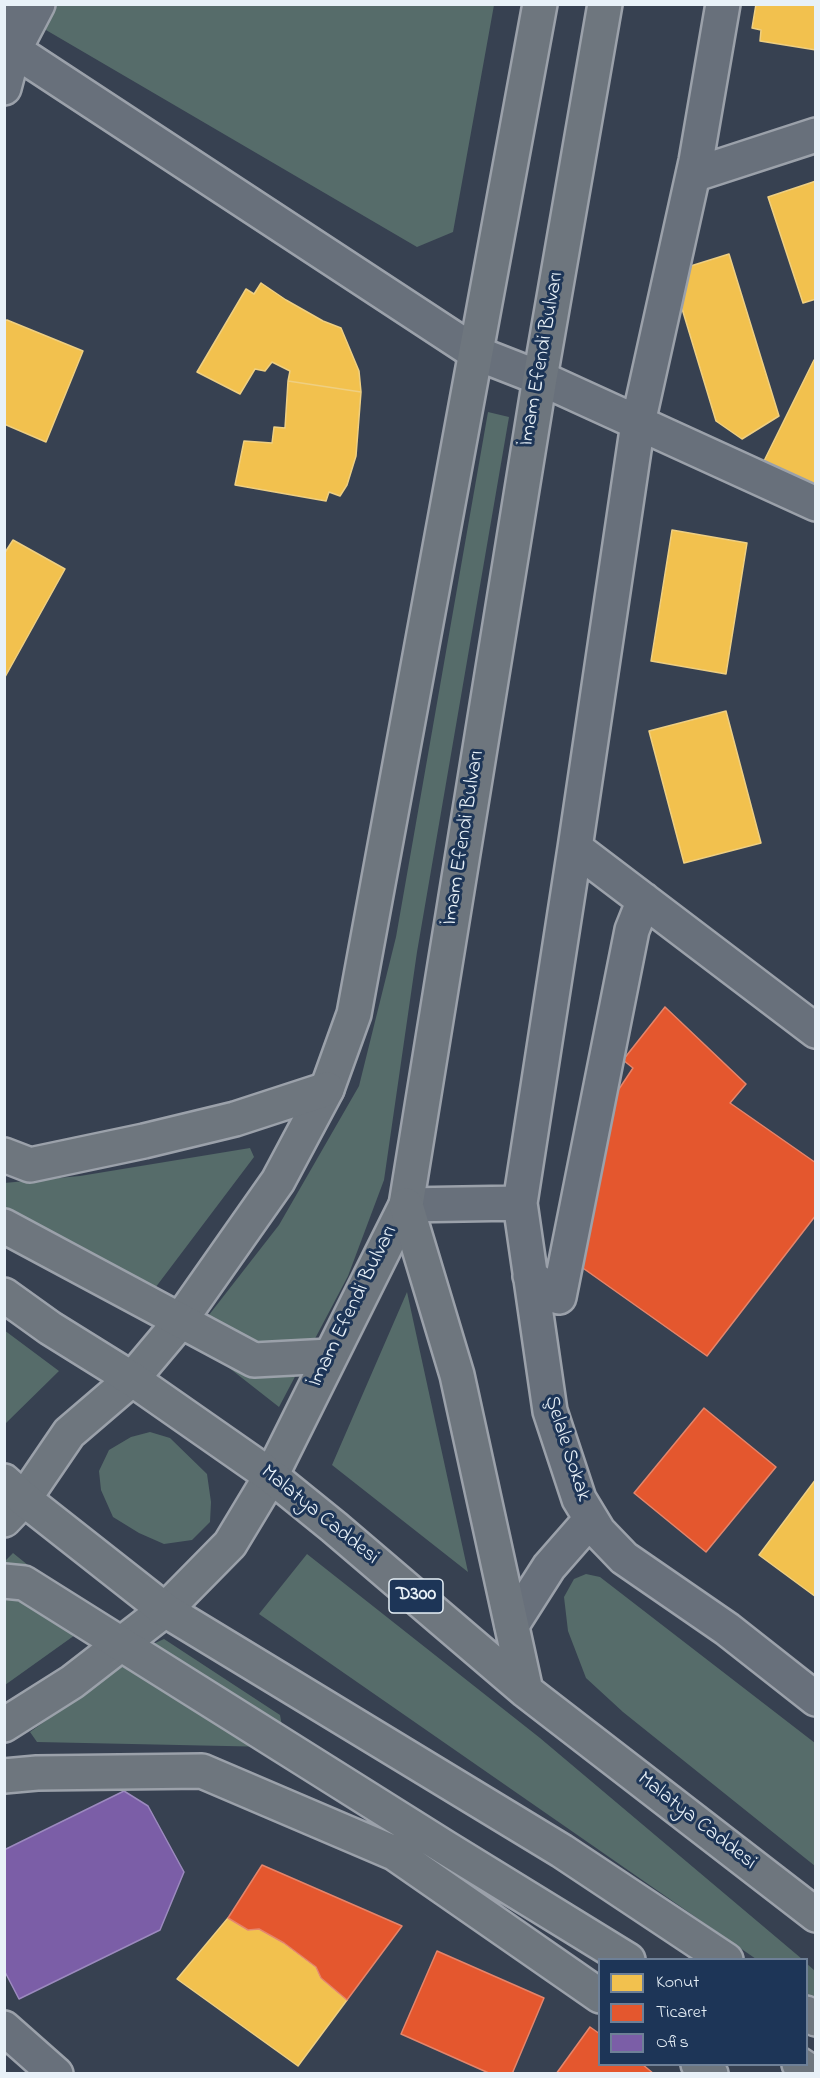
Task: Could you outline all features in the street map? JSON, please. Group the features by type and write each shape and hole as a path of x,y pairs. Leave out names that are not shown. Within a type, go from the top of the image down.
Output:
{"main road":[{"path":"540,4 354,1014 327,1089 278,1181 180,1321 132,1379 69,1433 11,1500 165,1610 562,1851 724,1958"},
{"name":"İmam Efendi Bulvarı","path":"4,1725 72,1682 165,1610 230,1544 271,1476 406,1205 540,378 605,4"},
{"path":"4,1155 30,1165 235,1119 327,1089"},
{"path":"406,1205 457,1375 526,1691"},
{"path":"4,1226 254,1360 330,1356"},
{"name":"Malatya Caddesi","path":"4,1295 50,1328 132,1379 271,1476 526,1691 816,1915"},
{"path":"4,1581 24,1583 626,1958"},
{"path":"4,1776 37,1773 202,1771 394,1852 598,1995"}],"street":[{"path":"4,88 9,45 6,4"},
{"path":"9,45 38,4"},
{"name":"Şelale Sokak","path":"723,4 693,175 638,423 520,1203 550,1411 579,1499 598,1532 624,1558 727,1629 816,1699"},
{"path":"9,45 476,353 540,378 816,504"},
{"path":"693,175 816,135"},
{"path":"575,848 816,1031"},
{"path":"530,1276 559,1297 632,930 644,900"},
{"path":"406,1205 520,1203"},
{"path":"512,1625 549,1567 591,1519"},
{"path":"4,2028 56,2073"}],"green space":[{"path":"45,4 494,5 453,232 417,247 34,23"},
{"path":"488,412 509,417 417,952 384,1180 348,1276 279,1407 191,1338 279,1225 359,1086 396,937"},
{"path":"250,1148 254,1157 140,1308 5,1217 4,1183 80,1176"},
{"path":"407,1292 468,1572 332,1465"},
{"path":"4,1330 59,1371 5,1424 4,1424"},
{"path":"150,1432 170,1438 207,1474 211,1502 210,1522 192,1540 164,1544 139,1533 113,1517 101,1490 99,1471 109,1450 131,1437"},
{"path":"13,1553 96,1620 5,1685 4,1562"},
{"path":"307,1554 540,1738 801,1958 755,1958 259,1614"},
{"path":"586,1574 600,1577 815,1743 815,1866 623,1712 586,1678 568,1631 564,1597 574,1579"},
{"path":"164,1639 280,1715 284,1737 273,1747 37,1742 30,1732 153,1644"},
{"path":"808,1965 815,1971 815,2003 808,1997"}],"building: Konut":[{"path":"756,4 816,4 816,50 760,41 761,30 752,28"},
{"path":"816,181 816,299 803,303 768,197"},
{"path":"729,254 779,416 742,439 716,421 680,302 681,269"},
{"path":"261,283 323,321 341,328 359,371 361,392 288,381 290,371 272,362 265,371 255,369 240,394 197,372 246,289 254,294"},
{"path":"7,320 83,351 46,442 4,424 4,321"},
{"path":"814,360 816,361 816,489 763,463"},
{"path":"288,381 361,392 356,456 347,485 340,496 329,492 326,501 235,485 244,441 272,443 274,427 285,428"},
{"path":"672,530 747,543 726,674 651,661"},
{"path":"13,540 65,569 5,677 4,554"},
{"path":"726,711 761,843 684,863 649,731"},
{"path":"816,1479 816,1597 759,1555"},
{"path":"228,1918 248,1930 259,1929 284,1943 316,1967 321,1978 347,2000 298,2066 177,1979"}],"building: Ticaret":[{"path":"665,1007 746,1084 730,1103 816,1163 816,1215 707,1356 580,1266 617,1092 633,1068 623,1060"},
{"path":"704,1408 776,1467 706,1552 634,1493"},
{"path":"262,1865 402,1926 347,2000 321,1978 316,1967 284,1943 259,1929 248,1930 228,1918"},
{"path":"437,1951 544,1998 512,2074 491,2074 401,2034"},
{"path":"590,2027 598,2033 598,2066 644,2066 654,2074 556,2074"}],"building: Ofis":[{"path":"124,1791 148,1806 184,1872 160,1930 19,1999 4,1970 4,1850"}]}
